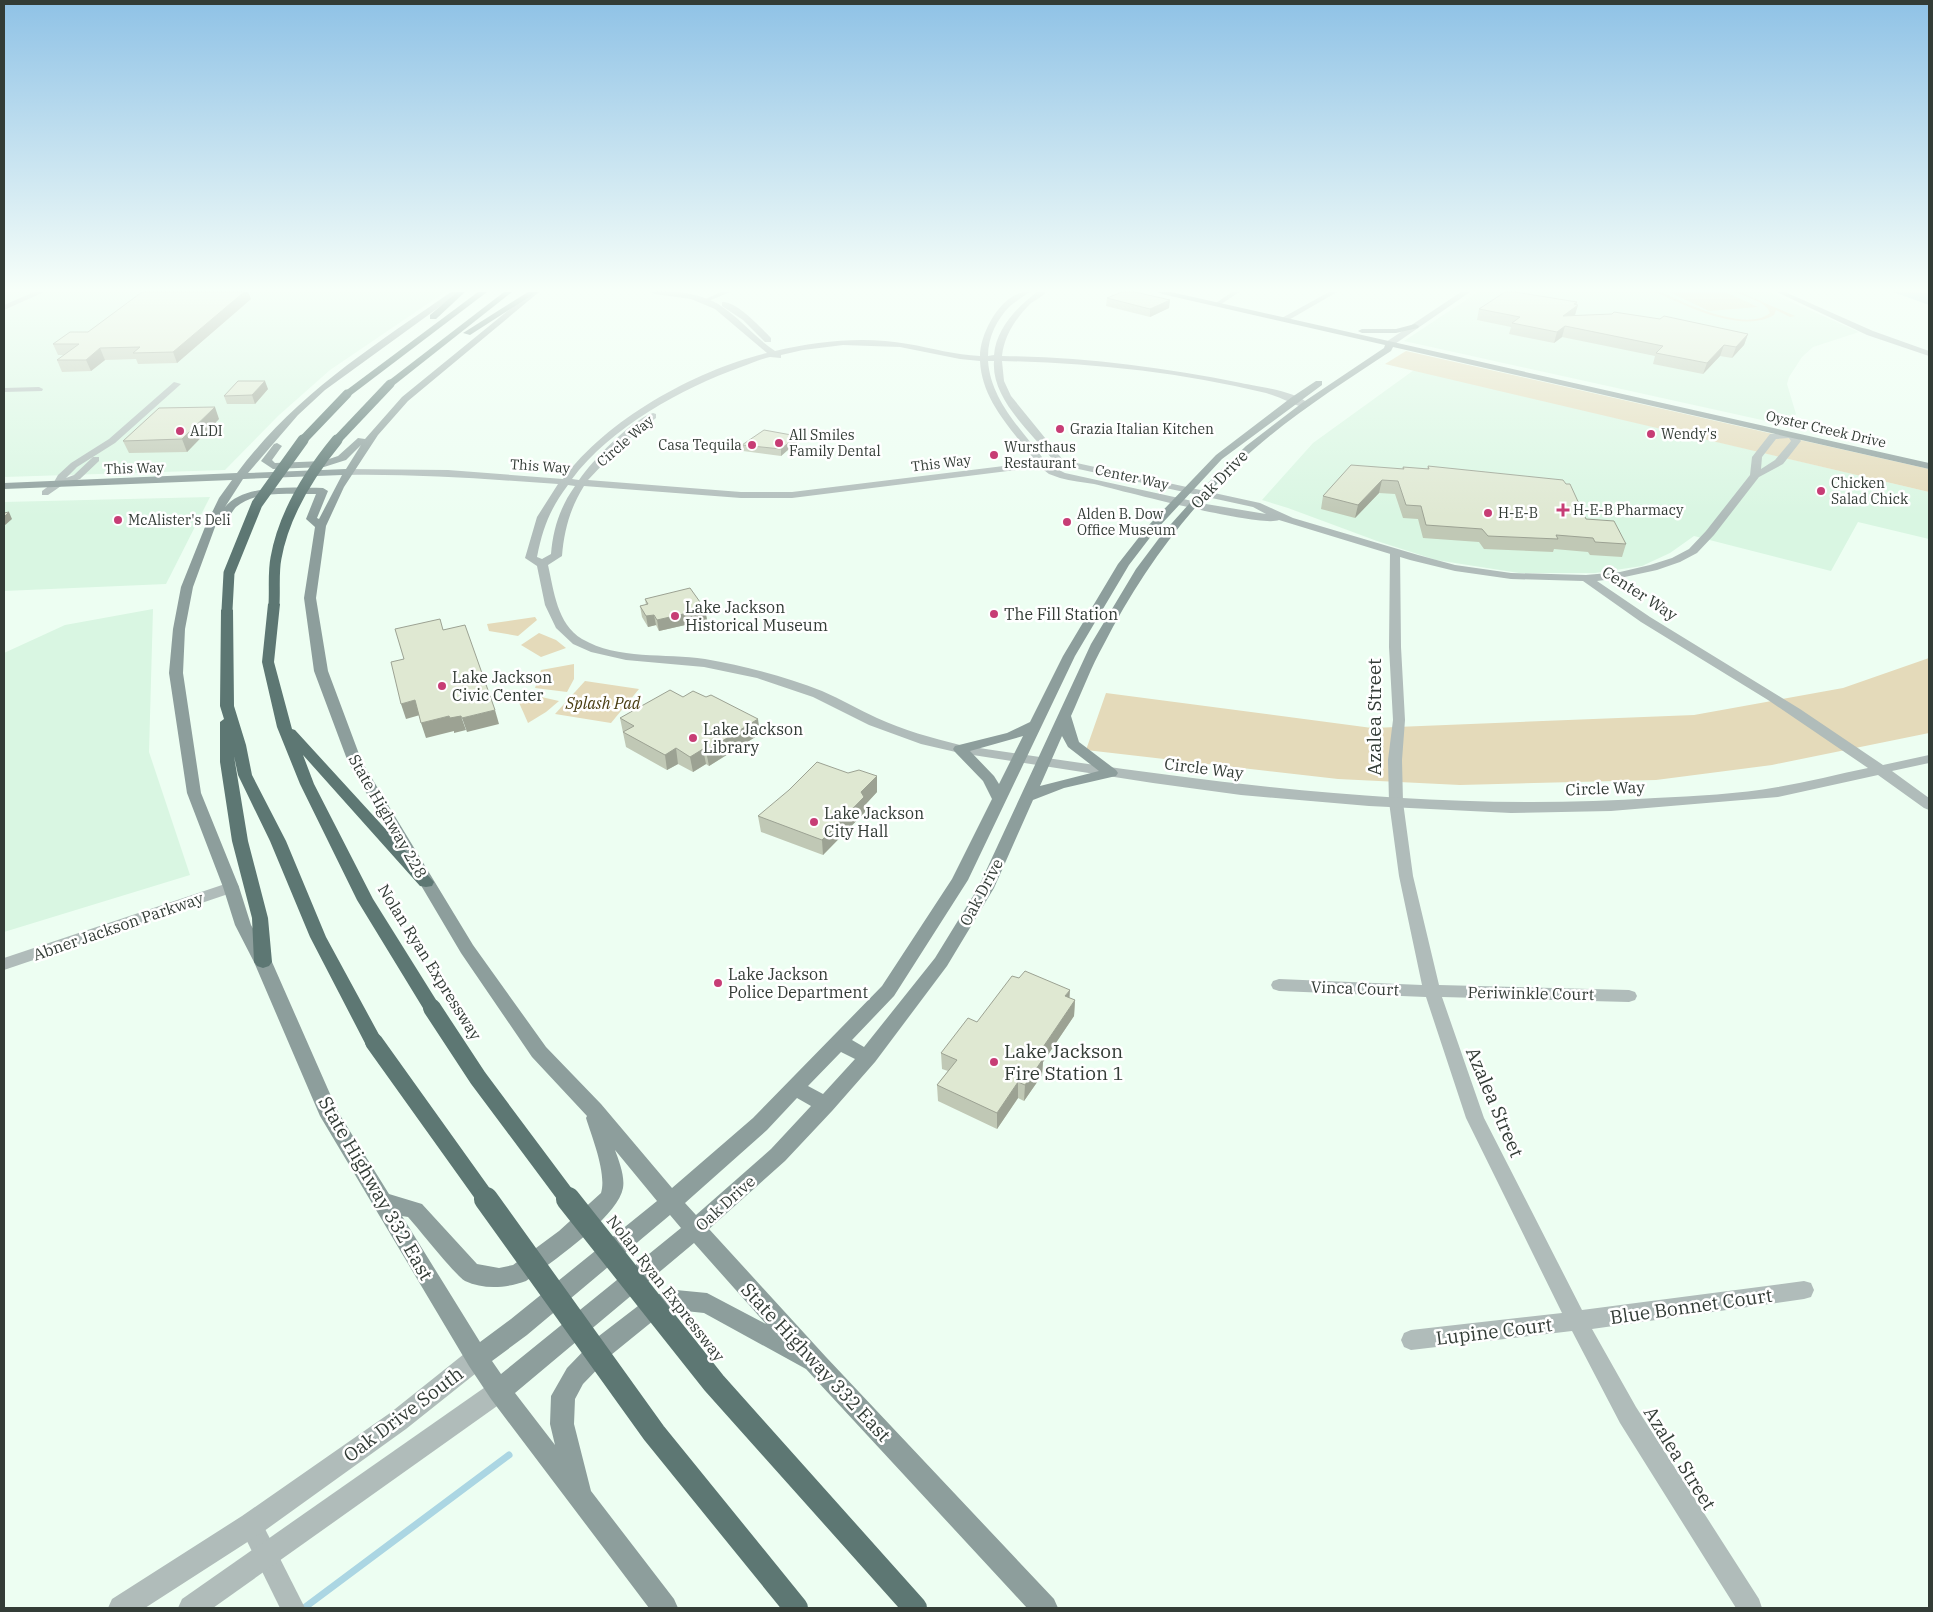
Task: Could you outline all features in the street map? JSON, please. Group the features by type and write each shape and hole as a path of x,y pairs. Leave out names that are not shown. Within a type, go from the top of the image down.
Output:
{"highway":[{"path":"263,962 260,918 240,841 227,762 227,610 229,572 256,504 301,442 337,403 381,367"},
{"name":"Nolan Ryan Expressway","path":"411,367 359,412 333,443 300,494 286,524 276,558 274,604 268,662 284,727 307,784 365,900 478,1078 542,1166 714,1383 915,1608"},
{"path":"227,706 239,745 245,775 278,840 318,937 374,1042 654,1432 796,1608"},
{"path":"284,727 426,882"}],"main road":[{"path":"210,528 227,488 239,478 303,404 349,367"},
{"name":"State Highway 228","path":"444,367 406,399 374,433 344,477 322,526 317,544 310,598 321,671 355,762 467,949 539,1052 594,1110"},
{"name":"Oak Drive","path":"499,1390 695,1229 778,1155 868,1057 941,962 986,888 1088,663 1116,610 1218,457 1292,401 1344,367"},
{"name":"Oak Drive","path":"671,1202 760,1124 888,991 960,880 1069,656 1124,564 1151,529 1193,497 1249,448 1305,405 1361,367"},
{"name":"Oyster Creek Drive","path":"1499,367 1929,466"},
{"name":"Oyster Creek Drive","path":"1507,367 1929,460"},
{"path":"278,433 284,437 266,461 273,466 324,464 342,458 364,437 374,433"},
{"name":"This Way","path":"4,486 239,478 344,477"},
{"name":"This Way","path":"227,488 344,477"},
{"name":"This Way","path":"4,495 206,489"},
{"path":"210,528 222,521 232,506 241,499 255,494 322,491 311,518 322,526"},
{"name":"State Highway 332 East","path":"210,528 186,587 178,629 176,673 194,793 231,888 243,925 263,962 330,1116 477,1358 499,1390 665,1608"},
{"path":"1065,717 1069,736 1073,744 1112,773"},
{"path":"1000,800 989,779 960,749 1012,736 1035,726"},
{"path":"1028,797 1045,788 1076,778 1112,773"},
{"path":"960,880 986,888"},
{"path":"902,971 925,983"},
{"path":"840,1043 868,1057"},
{"path":"795,1088 825,1105"},
{"path":"381,1201 415,1210 471,1272 499,1278 518,1274 567,1238 608,1198 613,1187 611,1170 594,1110"},
{"name":"State Highway 332 East","path":"594,1110 671,1202 818,1365 1045,1608"},
{"name":"Oak Drive South","path":"477,1358 519,1327 671,1202"},
{"path":"580,1496 562,1424 563,1396 575,1376 603,1347 658,1303 676,1300 707,1303 818,1365"}],"street":[{"name":"Circle Way","path":"734,367 690,385 646,408 600,443 561,486 542,518 534,540 531,558 542,564 551,605 562,628 571,637 585,645 626,656 692,661 760,675 818,694 890,729 926,741 960,749 1112,773 1251,791 1396,802 1511,808 1611,806 1778,792 1929,759"},
{"name":"Circle Way","path":"542,564 556,556 558,528 578,487 615,446 660,412 708,386 752,367"},
{"path":"984,367 986,384 991,396 1005,417 1047,467 1060,462 1006,396 999,367"},
{"name":"Circle Way","path":"1101,367 1194,380 1305,405"},
{"path":"45,493 58,484 77,477 102,453 109,443 176,384"},
{"path":"4,390 38,389"},
{"path":"1586,578 1620,575 1653,568 1694,551 1755,475 1768,470 1779,462 1796,441 1792,436 1773,436 1757,457 1755,475"},
{"name":"Center Way","path":"1060,462 1193,497 1248,515 1289,520 1438,564 1485,573 1549,578 1586,578 1612,598 1752,684 1882,770 1929,805"},
{"name":"This Way","path":"344,477 561,486 744,503 788,503 1047,467"},
{"name":"Center Way","path":"1047,467 1193,497"},
{"name":"Azalea Street","path":"1395,552 1395,647 1399,720 1395,760 1396,802 1408,884 1432,991 1451,1051 1475,1118 1577,1321 1628,1415 1750,1608"},
{"name":"Abner Jackson Parkway","path":"4,964 231,888"},
{"name":"Vinca Court","path":"1279,985 1432,991"},
{"name":"Periwinkle Court","path":"1432,991 1629,996"},
{"name":"Blue Bonnet Court","path":"1577,1321 1804,1290"},
{"name":"Lupine Court","path":"1411,1340 1577,1321"},
{"name":"Oak Drive South","path":"121,1608 250,1525 398,1421 477,1358"},
{"name":"Oak Drive South","path":"191,1608 265,1558 460,1416 499,1390"},
{"path":"250,1525 265,1558 288,1600"}],"shaded area":[{"path":"4,367 334,367 278,416 225,470 4,477"},
{"path":"1523,367 1795,367 1787,384 1796,414 1787,424"},
{"path":"1414,370 1929,492 1929,539 1858,522 1831,571 1694,536 1670,553 1642,566 1595,573 1519,573 1436,560 1262,500 1313,443"},
{"path":"210,497 166,584 4,591 4,502"},
{"path":"153,609 149,752 190,875 4,932 4,653 65,625"}],"green space":[{"path":"1399,367 1478,367 1929,469 1929,492"},
{"path":"535,617 537,620 518,636 489,631 487,624"},
{"path":"539,633 556,640 566,648 541,657 521,645"},
{"path":"1929,658 1929,733 1772,765 1656,780 1460,785 1338,779 1086,750 1106,693 1372,728 1694,715 1843,688"},
{"path":"574,664 574,679 567,692 535,688 541,670"},
{"name":"Splash Pad","path":"585,681 639,689 611,723 555,714"},
{"path":"528,694 559,701 528,723 517,698"}],"building":[{"path":"238,381 265,381 252,395 224,396"},
{"path":"215,407 182,439 123,441 159,408"},
{"path":"764,430 797,436 781,449 742,445"},
{"name":"H-E-B","path":"1351,465 1404,469 1403,467 1429,469 1428,466 1563,480 1566,484 1570,484 1586,519 1614,521 1626,544 1595,542 1593,538 1556,535 1558,539 1488,536 1482,529 1426,525 1421,506 1406,505 1398,481 1382,480 1358,505 1323,496"},
{"path":"690,588 705,609 657,620 654,615 646,616 640,606 648,604 645,599"},
{"name":"Lake Jackson Civic Center","path":"440,619 443,630 465,625 495,710 462,718 461,716 450,718 449,716 421,723 415,700 401,704 391,662 404,659 395,629"},
{"name":"Lake Jackson Library","path":"670,690 683,697 693,691 706,697 711,695 758,719 706,751 703,749 690,757 676,748 665,755 623,732 634,726 620,718"},
{"name":"Lake Jackson City Hall","path":"817,762 848,773 859,770 877,776 861,792 864,797 822,840 758,816 789,790"},
{"name":"Lake Jackson Fire Station 1","path":"1025,971 1070,990 1065,996 1075,1000 1037,1056 1043,1059 1025,1085 1018,1082 997,1113 937,1085 957,1060 941,1053 968,1018 977,1022 1012,976 1019,978"}],"waterway":[{"path":"304,1608 509,1455"}],"place":[{"name":"Grazia Italian Kitchen","path":"1060,429"},
{"name":"ALDI","path":"180,431"},
{"name":"Wendy's","path":"1651,434"},
{"name":"All Smiles Family Dental","path":"779,443"},
{"name":"Casa Tequila","path":"752,445"},
{"name":"Wursthaus Restaurant","path":"994,455"},
{"name":"Chicken Salad Chick","path":"1821,491"},
{"name":"H-E-B Pharmacy","path":"1563,510"},
{"name":"H-E-B","path":"1488,513"},
{"name":"McAlister's Deli","path":"118,520"},
{"name":"Alden B. Dow Office Museum","path":"1067,522"},
{"name":"The Fill Station","path":"994,614"},
{"name":"Lake Jackson Historical Museum","path":"675,616"},
{"name":"Lake Jackson Civic Center","path":"442,686"},
{"name":"Lake Jackson Library","path":"693,738"},
{"name":"Lake Jackson City Hall","path":"814,822"},
{"name":"Lake Jackson Police Department","path":"718,983"},
{"name":"Lake Jackson Fire Station 1","path":"994,1062"}]}
